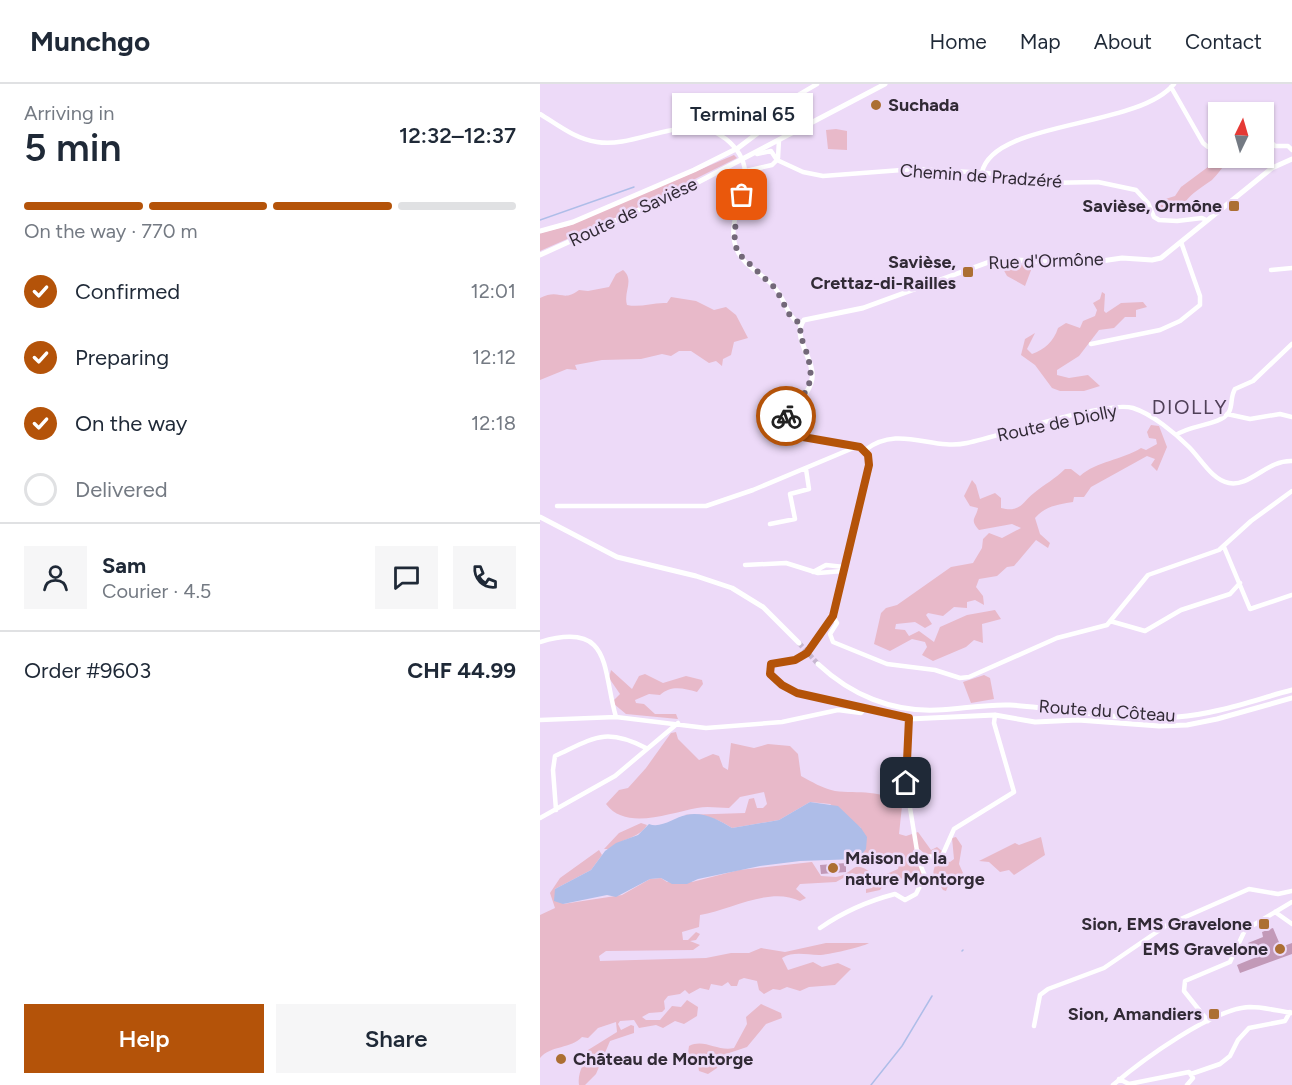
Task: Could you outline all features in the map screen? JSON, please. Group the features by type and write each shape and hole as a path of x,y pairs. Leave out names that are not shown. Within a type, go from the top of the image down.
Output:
{"street":[{"path":"760,130 759,118 766,112 817,84"},
{"name":"Route de Savièse","path":"540,255 621,220 885,84"},
{"path":"982,172 987,162 1017,139 1102,118 1156,98 1173,86 1203,143 1208,147"},
{"path":"540,114 579,137 599,143 693,129 725,138 737,152 746,171 734,233 737,252 776,289 789,314 801,325 800,335 811,364 812,379 806,392 778,424 777,430 782,434 858,446 866,450 869,459 868,473 833,616 807,653 795,660 771,664 770,674 794,692 909,718 995,715 1035,722 1072,720 1159,726 1187,725 1292,699"},
{"path":"540,231 573,222 737,152 760,130 766,128 792,131"},
{"path":"760,130 769,132 770,143"},
{"path":"746,171 772,165 777,160 779,138"},
{"path":"1274,145 1288,146 1292,150"},
{"name":"Chemin de Pradzéré","path":"747,156 768,150 774,152 777,160 803,172 823,176 900,169 982,172 1046,183 1093,181 1123,186 1140,194 1156,219 1166,222 1202,218 1206,220"},
{"name":"Rue d'Ormône","path":"801,325 810,318 868,306 984,263 1017,260 1081,264 1127,258 1152,260 1167,256 1206,220 1275,166 1292,159"},
{"path":"1091,345 1145,335 1180,321 1200,305 1200,296 1181,242"},
{"path":"1271,270 1292,268"},
{"path":"1176,435 1192,426 1217,421 1227,414 1235,390 1253,381 1292,344"},
{"name":"Route de Diolly","path":"866,450 887,439 908,438 964,444 1078,414 1121,408 1142,412 1176,435 1212,472 1228,483 1242,482 1264,467 1282,460 1292,460"},
{"path":"1227,414 1250,419 1280,414 1292,417"},
{"path":"557,506 698,507 717,504 858,446"},
{"path":"770,524 795,519 790,494 809,489 806,469"},
{"path":"833,616 837,622 830,634 833,642 887,664 935,670 960,678 1057,638 1101,628 1110,621 1148,575 1202,558 1224,547 1251,520 1292,491"},
{"path":"540,517 617,557 696,576 732,588 762,607 798,643"},
{"path":"1224,547 1248,606 1253,610 1292,595"},
{"path":"745,565 786,563 813,572 844,569"},
{"path":"813,572 826,565 844,569"},
{"path":"1110,621 1145,632 1181,610 1230,594 1240,584"},
{"path":"540,642 573,637 583,638 593,644 608,669 616,717"},
{"path":"818,664 854,691 895,706 932,710 999,705 1027,706 1027,719"},
{"name":"Route du Côteau","path":"1027,706 1124,716 1170,717 1208,713 1292,690"},
{"path":"540,720 616,717 716,727 782,722 838,710 861,713 864,709"},
{"path":"917,857 942,856 954,829 1012,794 1014,788 1000,743 995,715"},
{"path":"820,928 837,916 874,899 895,894 905,900 916,894 925,876 917,857 906,783 909,718"},
{"path":"540,818 610,779 678,723"},
{"path":"556,810 553,772 555,756 591,739 613,736 626,738 646,748"},
{"path":"1034,1026 1040,995 1104,968 1167,925 1248,889 1278,894 1292,891"},
{"path":"1208,1021 1186,993 1183,984 1190,978 1230,962 1245,930 1292,902"},
{"path":"1275,912 1292,924"},
{"path":"1113,1085 1119,1080 1163,1048 1226,1012 1250,1007 1291,1013 1285,1021 1249,1028 1238,1040 1230,1056 1220,1064 1191,1074 1186,1072 1129,1084 1119,1080"},
{"path":"1187,1085 1193,1078 1191,1074"}],"shaded area":[{"path":"826,130 847,131 847,150 828,149"},
{"path":"734,155 737,158 633,210 540,251 540,233 568,226"},
{"path":"1208,167 1222,168 1212,180 1194,192 1185,202 1154,210 1156,202 1175,196 1181,187"},
{"path":"1004,264 1033,265 1025,286 1007,276 1002,267"},
{"path":"623,270 628,278 627,305 667,303 671,297 696,301 714,310 726,307 736,315 748,338 734,342 731,355 723,359 722,366 716,361 709,363 691,351 679,351 671,356 662,354 641,359 602,360 575,365 577,370 567,369 540,380 540,298 552,294 564,296 579,290 588,291 609,287 616,274"},
{"path":"1102,292 1105,294 1104,311 1106,313 1121,303 1143,302 1147,307 1136,310 1136,317 1125,317 1114,328 1099,330 1079,356 1057,370 1057,375 1069,378 1088,375 1100,386 1084,391 1060,391 1052,388 1035,365 1021,355 1025,339 1035,333 1027,349 1032,354 1048,344 1058,328 1066,323 1080,328 1083,321 1095,316 1097,310 1093,303 1100,299"},
{"path":"1151,425 1159,426 1167,447 1157,471 1151,465 1155,459 1147,456 1091,487 1084,497 1074,497 1073,502 1044,510 1035,518 1040,534 1050,543 1048,548 1036,540 1014,566 1007,567 997,576 979,579 976,587 983,596 984,605 975,600 967,602 967,608 954,607 943,616 928,613 926,615 932,624 925,628 915,622 896,624 895,629 905,630 909,636 919,631 934,642 940,627 967,615 995,610 1001,619 982,624 983,643 974,640 966,647 933,661 922,655 927,647 925,642 912,639 890,651 874,644 881,613 886,608 897,605 951,567 973,563 982,548 983,539 989,533 1002,538 1021,528 1012,524 979,530 974,521 978,508 970,506 964,496 972,480 980,499 995,493 1001,498 1001,508 1017,508 1065,469 1071,469 1080,476 1102,464 1141,448 1146,450 1157,444 1156,439 1149,438 1147,432"},
{"path":"611,670 632,689 639,676 645,674 663,683 686,676 702,680 703,684 697,692 673,689 660,695 649,694 635,700 636,703 644,704 655,714 676,714 678,719 626,714 614,704 614,700 620,694 609,678"},
{"path":"984,675 990,678 994,699 971,703 963,682"},
{"path":"676,732 678,739 699,760 713,754 719,756 723,767 728,770 731,743 754,748 768,744 790,746 798,754 801,776 813,783 835,791 879,794 895,800 902,806 899,834 906,836 918,832 931,850 937,847 942,851 941,859 950,862 954,859 952,838 956,837 962,846 959,864 963,873 957,880 950,881 946,891 943,890 934,875 938,858 925,854 917,847 914,850 923,876 888,880 880,890 866,893 866,889 872,888 882,876 898,869 900,861 885,855 860,863 851,861 860,855 861,828 830,804 810,802 779,820 732,828 709,817 684,815 745,813 749,799 754,798 757,808 763,808 767,804 764,792 740,797 729,808 701,807 649,818 625,817 615,812 606,804 619,790 628,788 646,768 671,733"},
{"path":"641,823 647,825 644,830 610,849 604,849 619,833"},
{"path":"1041,837 1045,855 1014,875 1009,870 1000,872 989,862 979,861 1015,843 1019,845"},
{"path":"599,850 602,855 591,870 555,889 563,904 622,895 650,879 692,882 739,870 812,862 821,876 836,877 857,867 874,875 867,877 852,873 836,882 800,884 796,889 806,898 800,901 776,896 750,900 700,915 699,927 682,932 683,940 688,940 696,932 700,934 696,940 690,941 700,945 693,950 606,951 599,956 600,961 706,958 731,953 749,953 761,948 785,952 826,943 869,943 829,954 796,954 782,958 788,970 813,962 822,967 838,963 851,969 835,985 809,987 800,991 787,987 780,990 773,989 764,994 759,990 757,981 744,978 739,980 737,986 731,986 728,982 722,986 711,984 709,990 700,988 689,994 685,990 680,994 668,996 664,1001 665,1009 662,1012 649,1013 642,1017 646,1020 660,1020 672,1006 681,1007 687,1000 698,1007 697,1016 684,1024 675,1021 663,1028 656,1025 639,1028 634,1020 620,1021 618,1024 621,1030 631,1025 634,1026 634,1033 610,1041 596,1074 585,1085 579,1085 580,1072 588,1050 617,1032 616,1022 598,1028 588,1038 582,1037 540,1058 540,915 555,908 550,893 560,878"},
{"path":"761,1004 781,1013 782,1018 766,1024 747,1047 723,1055 717,1068 708,1074 699,1071 697,1059 688,1053 689,1046 706,1044 728,1049 734,1048 747,1024 746,1017"}],"water":[{"path":"810,802 838,806 861,828 867,837 866,849 858,859 800,861 760,866 698,879 687,884 672,884 661,878 650,879 616,897 607,895 563,904 554,901 555,889 591,870 605,851 616,843 638,835 649,824 663,824 686,815 699,814 716,819 732,828 779,820"}],"building":[{"name":"Maison de la nature Montorge","path":"846,863 846,872 821,874 820,865"},
{"name":"EMS Gravelone","path":"1273,928 1281,947 1292,943 1292,954 1240,973 1237,965 1259,956 1256,949 1251,951 1248,943 1263,937 1262,932"}],"waterway":[{"path":"540,220 634,187"},
{"path":"871,1085 902,1046 932,996"}],"tunnel":[{"path":"799,643 818,664"}],"way so far":[{"path":"742,195 734,233 737,252 776,289 789,314 801,325 800,335 812,369 809,387 786,416"}],"place":[{"name":"Suchada","path":"876,105"},
{"name":"Terminal 65","path":"742,195"},
{"name":"Savièse, Ormône","path":"1234,206"},
{"name":"Savièse, Crettaz-di-Railles","path":"968,272"},
{"name":"Maison de la nature Montorge","path":"833,868"},
{"name":"Sion, EMS Gravelone","path":"1264,924"},
{"name":"EMS Gravelone","path":"1280,949"},
{"name":"Sion, Amandiers","path":"1214,1014"},
{"name":"Château de Montorge","path":"561,1059"}],"district":[{"name":"DIOLLY","path":"1190,407"}],"route":[{"path":"786,416 777,426 778,432 863,448 868,455 869,465 833,616 807,653 795,660 771,664 770,674 772,678 797,693 884,715 909,718 906,783"}]}
